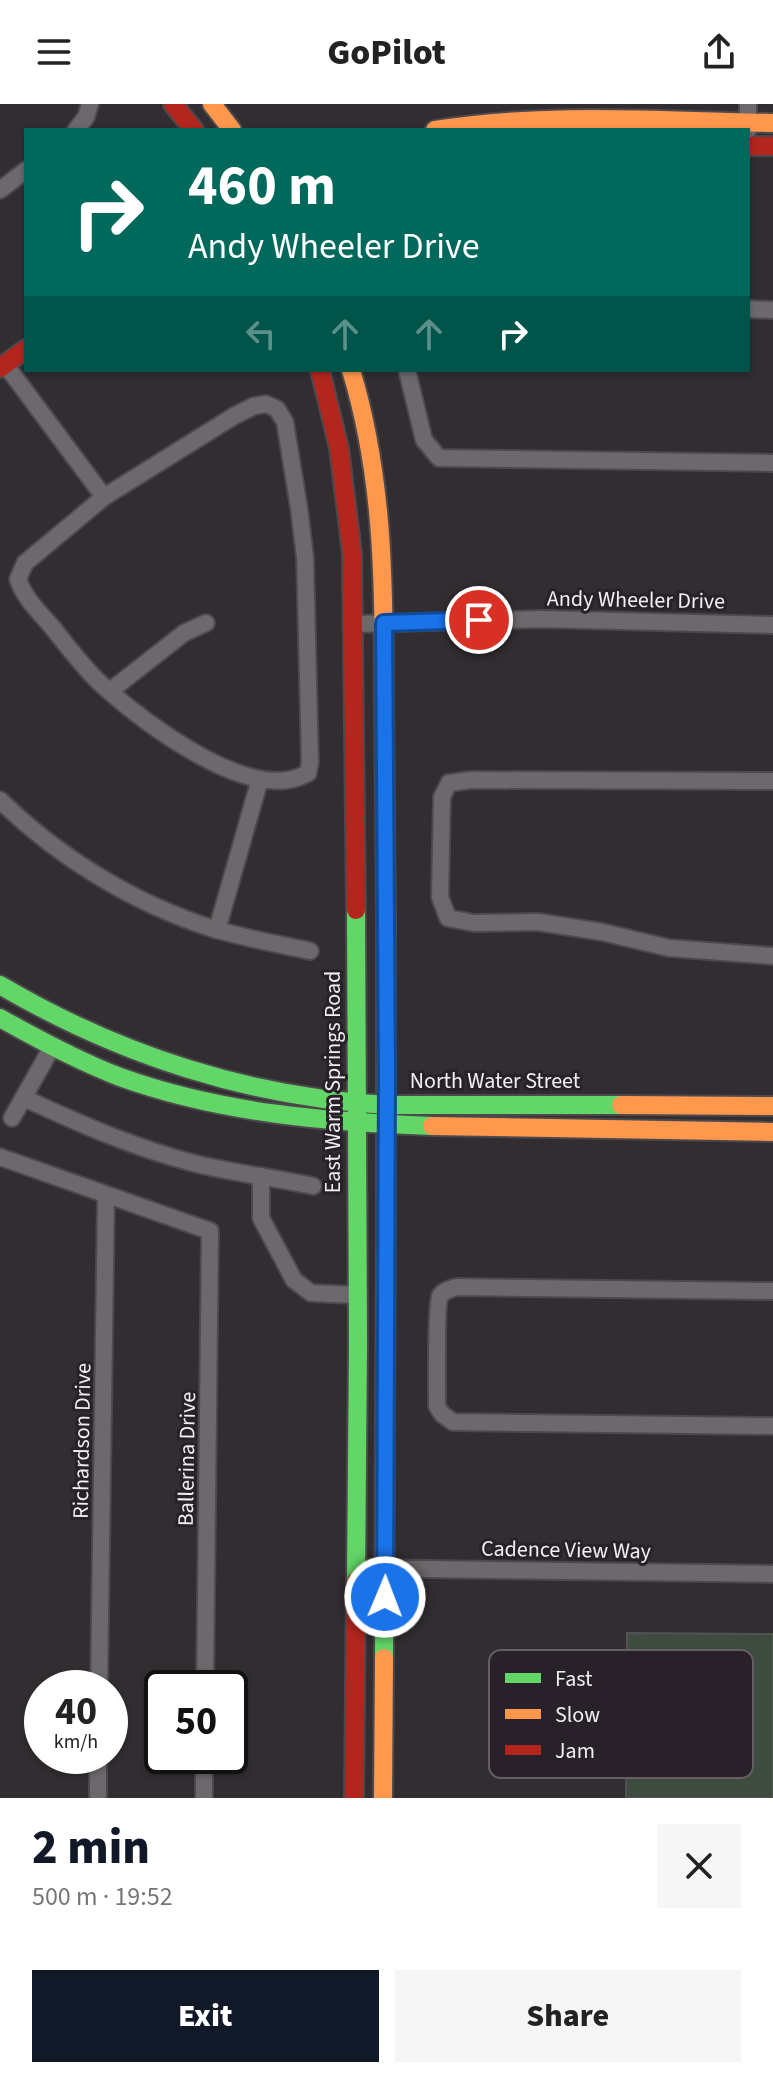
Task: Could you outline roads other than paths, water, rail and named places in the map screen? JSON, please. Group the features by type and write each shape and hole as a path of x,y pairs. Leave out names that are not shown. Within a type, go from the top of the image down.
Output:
{"main road":[{"path":"173,104 192,128"},
{"path":"212,104 230,128"},
{"path":"450,128 508,120 561,119 748,119 773,123"},
{"path":"750,146 773,146"},
{"path":"2,366 24,350"},
{"name":"East Warm Springs Road","path":"321,372 337,432 352,537 358,1568 354,1798"},
{"path":"352,372 363,410 378,494 384,623 387,1125 383,1798"},
{"name":"North Water Street","path":"0,985 83,1032 178,1069 356,1113 387,1125 773,1132"},
{"name":"North Water Street","path":"0,1018 112,1075 205,1102 282,1117 356,1113 387,1104 773,1106"}],"street":[{"path":"78,128 86,117 90,104"},
{"path":"0,190 24,172"},
{"path":"750,309 773,310"},
{"path":"2,366 104,497"},
{"path":"407,372 424,440 439,458 773,463"},
{"path":"262,404 272,406 283,416 304,546 308,773 292,780 260,779 227,768 178,744 110,691 81,663 27,596 20,584 19,574 25,563 104,497 248,408 262,404"},
{"name":"Andy Wheeler Drive","path":"354,624 542,619 773,625"},
{"path":"110,691 184,633 206,623"},
{"path":"217,930 260,779"},
{"path":"773,781 471,780 449,783 442,797 440,897 448,918 474,923 538,922 602,932 669,948 773,956"},
{"path":"0,800 35,831 102,878 141,900 217,930 310,951"},
{"path":"12,1118 52,1047"},
{"path":"24,1098 94,1130 197,1164 313,1186"},
{"path":"0,1157 106,1195"},
{"path":"261,1176 261,1218 294,1280 311,1293 357,1295"},
{"name":"Ballerina Drive","path":"106,1195 210,1231 205,1670"},
{"name":"Richardson Drive","path":"99,1670 106,1195"},
{"path":"773,1291 470,1286 445,1291 438,1298 436,1309 439,1350 437,1406 453,1422 773,1426"},
{"name":"Cadence View Way","path":"358,1568 773,1574"},
{"path":"98,1774 98,1798"},
{"path":"204,1774 204,1798"}]}
